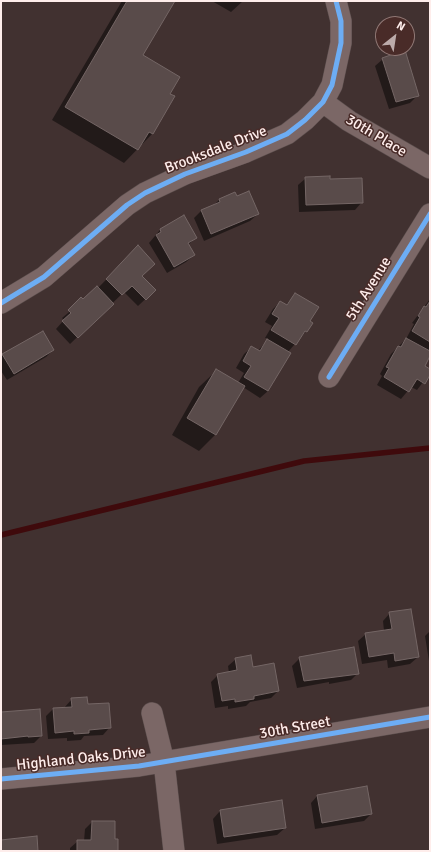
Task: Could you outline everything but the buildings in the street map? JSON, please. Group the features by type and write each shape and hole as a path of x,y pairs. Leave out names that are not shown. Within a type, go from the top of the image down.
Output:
{"street":[{"name":"Brooksdale Drive","path":"1,303 44,277 127,205 145,193 185,174 246,152 287,134 305,120 323,102 332,85 341,43 341,21 336,1"},
{"name":"30th Place","path":"323,102 349,121 430,168"},
{"name":"5th Avenue","path":"329,377 430,214"},
{"path":"152,713 164,762 174,851"},
{"name":"30th Street","path":"164,762 430,717"},
{"name":"Highland Oaks Drive","path":"1,779 164,762"}],"waterway":[{"path":"1,535 304,461 430,448"}],"cycle path":[{"path":"1,303 44,277 127,205 145,193 185,174 246,152 287,134 305,120 323,102 332,85 341,43 341,21 336,1"},
{"path":"329,377 430,214"},
{"path":"1,779 139,766 430,717"}]}
